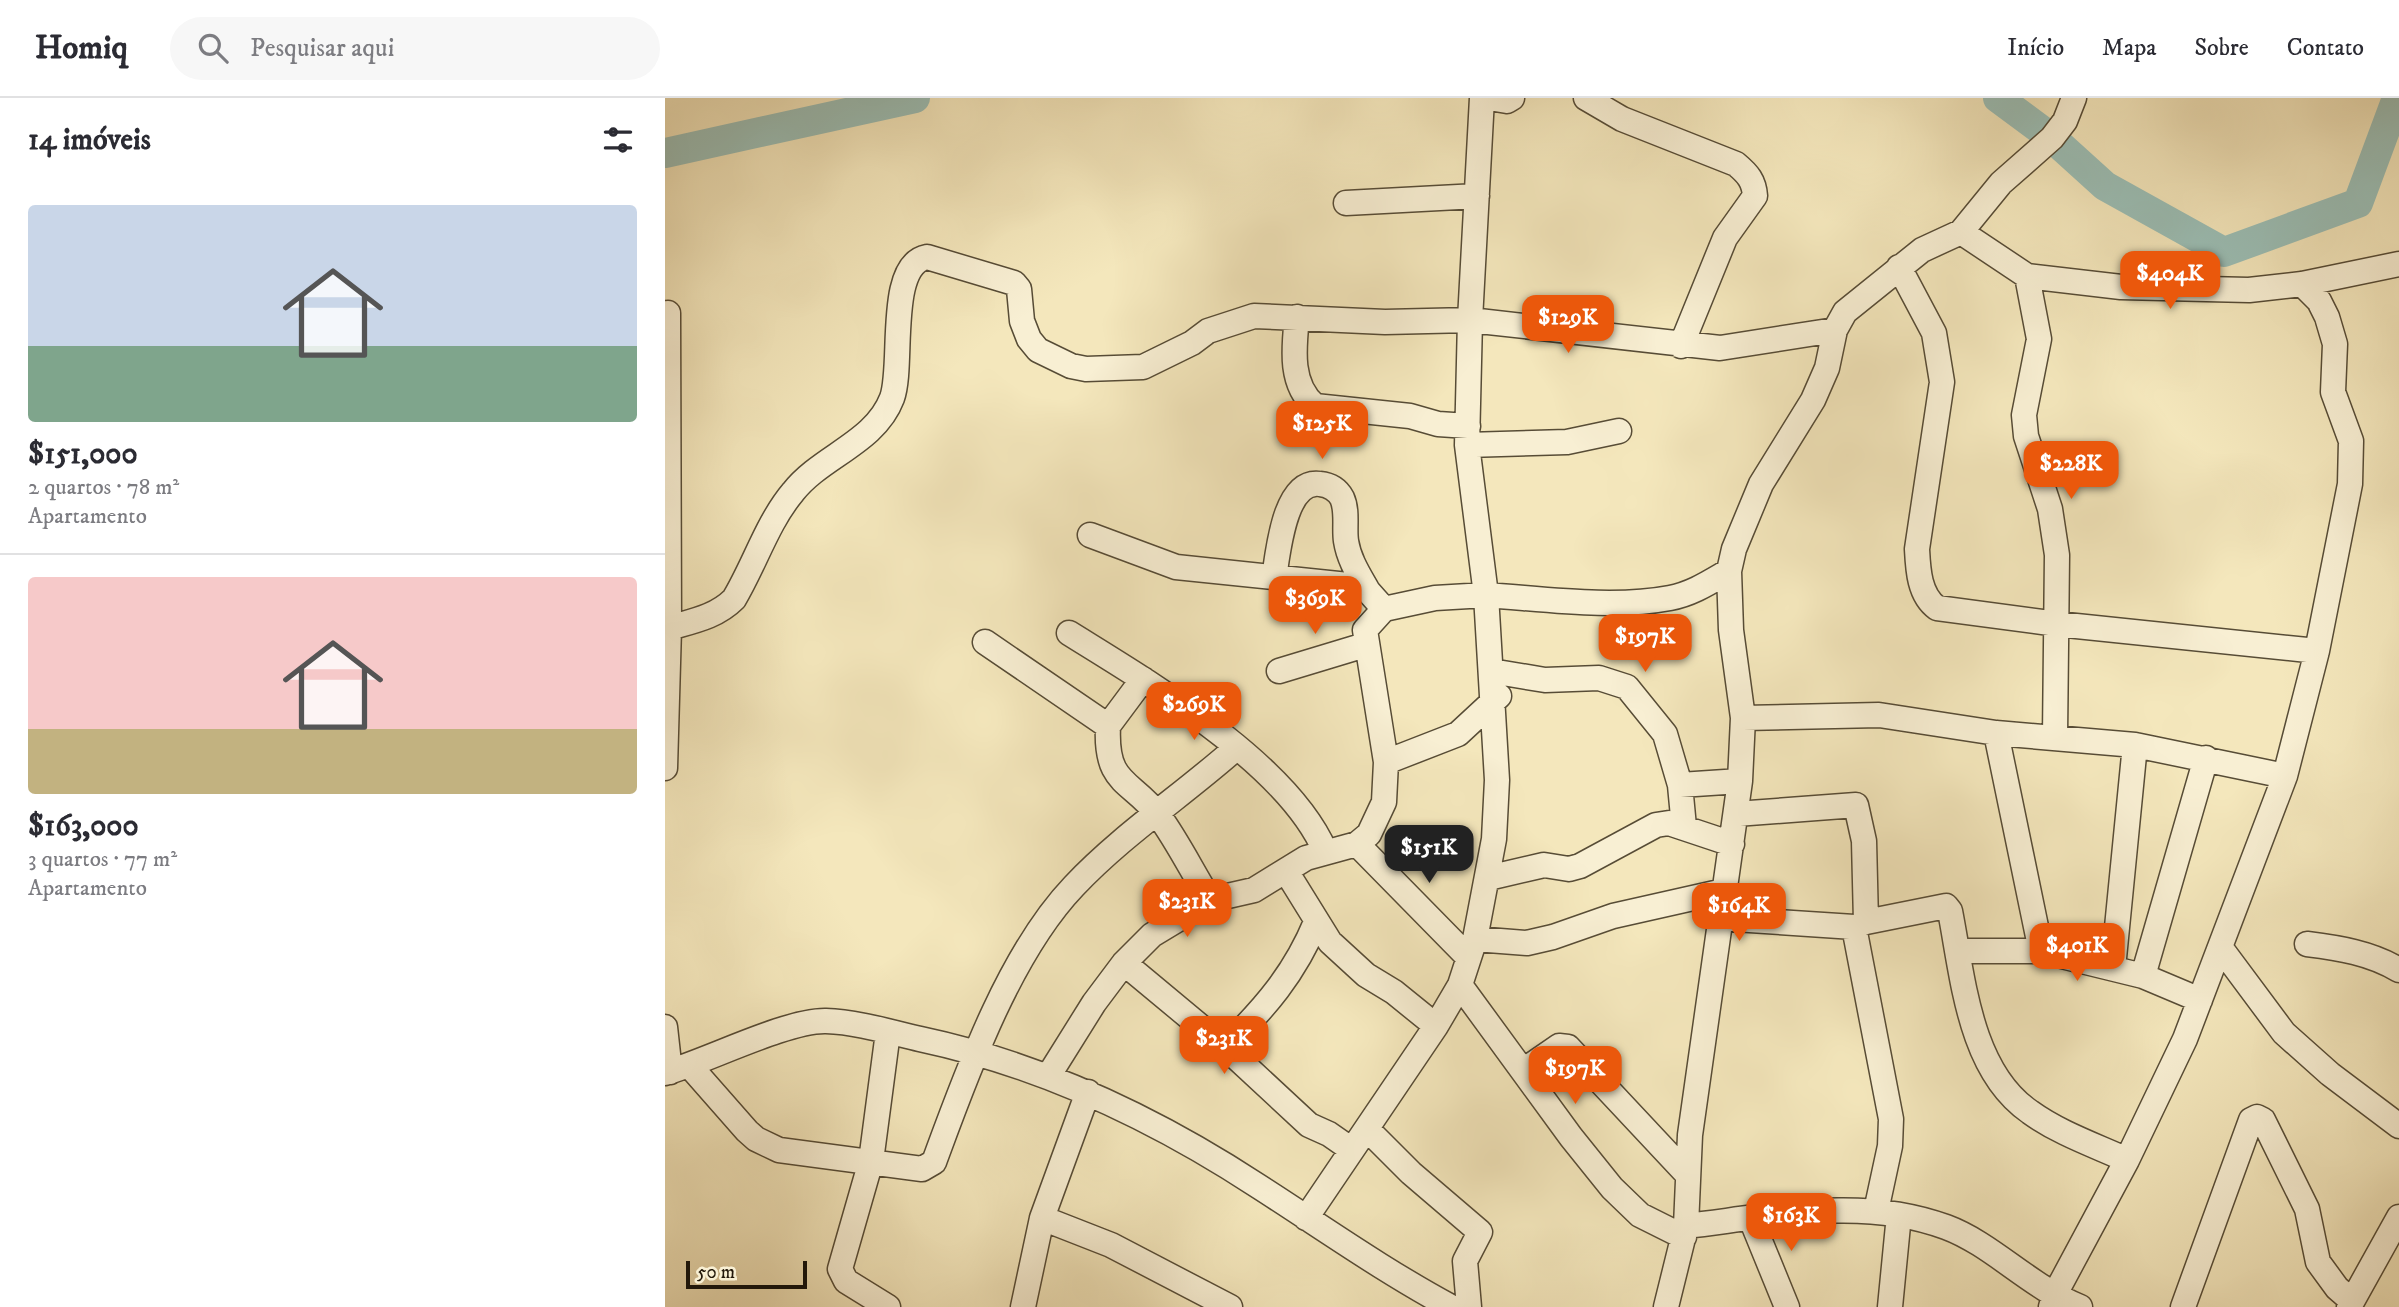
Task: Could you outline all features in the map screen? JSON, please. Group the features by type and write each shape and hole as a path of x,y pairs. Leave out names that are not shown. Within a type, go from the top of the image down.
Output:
{"street":[{"path":"1306,1218 1368,1130 1460,985 1472,948 1488,878 1497,780 1486,595 1472,498 1468,435 1470,320 1482,98"},
{"path":"1489,98 1507,101 1512,98"},
{"path":"1586,98 1622,120 1736,164 1748,173 1753,182 1755,196 1725,238 1681,346"},
{"path":"1666,1307 1685,1232 1686,1173 1719,918 1740,781 1743,718 1731,630 1729,571 1734,550 1761,484 1813,400 1827,368 1835,330 1845,312 1922,250 1961,232 2001,183 2052,138 2065,121 2074,98"},
{"path":"1346,203 1477,196"},
{"path":"1961,232 2027,276 2122,287 2249,290 2302,284 2399,264"},
{"path":"669,628 724,610 734,599 776,517 793,491 810,474 856,442 886,410 893,395 898,331 907,273 919,258 927,257 1014,283 1019,289 1022,321 1029,339 1038,350 1071,366 1086,369 1143,367 1231,321 1254,316 1385,322 1470,320 1681,346 1720,348 1754,345 1835,330"},
{"path":"1899,267 1934,333 1940,358 1940,399 1917,549 1925,594 1937,608 2317,652"},
{"path":"2027,276 2039,339 2024,415 2026,436 2050,509 2056,543 2055,736"},
{"path":"2052,1302 2127,1160 2200,1000 2285,776 2317,652 2350,484 2351,441 2333,392 2335,344 2327,317 2319,301 2302,284"},
{"path":"665,768 669,628 668,313"},
{"path":"1297,317 1293,362 1305,393 1315,406 1410,416 1468,435 1567,442 1619,431"},
{"path":"1273,578 1282,530 1295,496 1302,488 1316,483 1330,486 1343,500 1350,556 1376,600"},
{"path":"1090,535 1176,567 1335,583 1376,600 1486,595 1634,601 1671,598 1696,589 1729,571"},
{"path":"1049,1075 1124,963 1152,935 1210,900 1254,890 1325,851 1357,844 1377,823 1384,802 1386,762 1376,691 1365,645 1365,630 1376,600"},
{"path":"1069,633 1194,713 1236,748 1293,801 1319,837 1325,851"},
{"path":"985,642 1108,726"},
{"path":"1279,671 1365,645"},
{"path":"1491,671 1523,674 1545,680 1599,678 1627,687 1665,734 1680,785 1684,827"},
{"path":"1386,762 1458,734 1523,674"},
{"path":"1143,679 1108,726 1109,757 1127,788 1158,815 1210,900"},
{"path":"1743,718 1879,715 1996,733 2135,745 2285,776"},
{"path":"1996,733 2041,951"},
{"path":"2113,968 2135,745"},
{"path":"665,1027 675,1070 756,1139 792,1153 922,1169 934,1162 978,1051 1009,985 1047,920 1105,855 1158,815 1236,748"},
{"path":"2143,976 2206,758"},
{"path":"1680,785 1740,781"},
{"path":"1736,814 1856,805 1864,841 1860,925 1891,1119 1888,1213 1890,1307"},
{"path":"1488,878 1544,865 1569,869 1580,866 1646,828 1669,823 1732,844"},
{"path":"1357,844 1472,948 1527,943 1613,916 1724,891"},
{"path":"1286,871 1316,922 1351,962 1436,1026"},
{"path":"1719,918 1860,925 1946,905 1951,911 1970,1020 2011,1096 2051,1125 2127,1160"},
{"path":"1225,1047 1283,986 1304,950 1316,922"},
{"path":"2307,944 2343,948 2382,960 2399,970"},
{"path":"2220,947 2284,1033 2365,1102 2399,1126"},
{"path":"1958,951 2041,951 2143,976 2200,1000"},
{"path":"1124,963 1225,1047 1309,1125 1329,1134 1352,1150"},
{"path":"1460,985 1612,1188 1640,1215 1685,1232 1751,1219 1855,1208 1888,1213 1958,1233 2052,1302 2080,1307"},
{"path":"675,1070 793,1028 825,1021 978,1051 1049,1075 1175,1136 1407,1283 1451,1307"},
{"path":"888,1032 871,1161 840,1269 845,1281 888,1307"},
{"path":"1523,1072 1559,1046 1568,1047 1686,1173"},
{"path":"1023,1307 1042,1219 1088,1092"},
{"path":"2183,1307 2251,1120 2257,1117 2263,1121 2307,1209 2318,1262 2350,1304 2399,1217"},
{"path":"1368,1130 1480,1232 1465,1261 1469,1307"},
{"path":"1042,1219 1111,1245 1230,1307"},
{"path":"1751,1219 1787,1307"}],"waterway":[{"path":"665,153 915,98"},
{"path":"1998,98 2052,138 2105,186 2224,252 2358,203 2397,98"}]}
